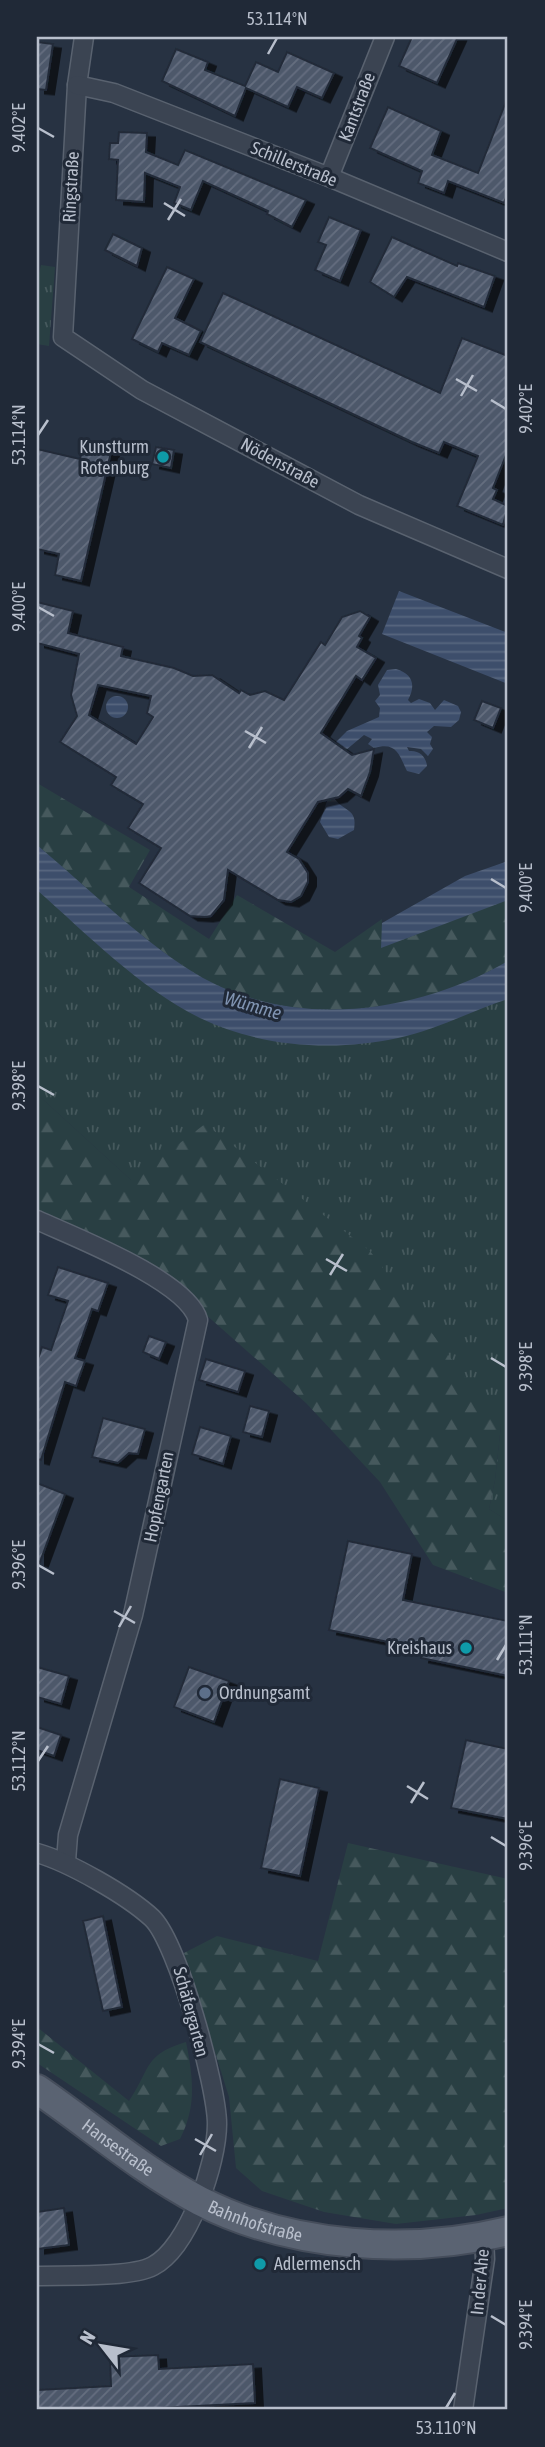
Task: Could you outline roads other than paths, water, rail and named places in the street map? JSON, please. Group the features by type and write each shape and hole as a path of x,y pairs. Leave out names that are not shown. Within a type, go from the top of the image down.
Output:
{"main road":[{"name":"Hansestraße","path":"37,2088 148,2170 201,2201"},
{"name":"Bahnhofstraße","path":"201,2201 247,2221 311,2238 421,2245 496,2234"}],"street":[{"name":"Ringstraße","path":"62,337 77,85 84,37"},
{"name":"Kantstraße","path":"329,177 386,37"},
{"name":"Schillerstraße","path":"77,85 114,93 329,177 508,253"},
{"name":"Nödenstraße","path":"62,337 142,390 359,505 508,569"},
{"name":"Hopfengarten","path":"37,1220 145,1273 187,1298 195,1308 198,1320 133,1615 68,1835 66,1861"},
{"name":"Schäfergarten","path":"37,1853 66,1861 153,1919 176,1957 215,2101 217,2126 201,2201"},
{"name":"Bahnhofstraße","path":"37,2276 152,2267 162,2260 184,2231 201,2201"},
{"name":"In der Ahe","path":"464,2410 485,2259 496,2234"}],"water":[{"path":"399,591 508,633 508,684 382,634"},
{"path":"396,669 406,674 411,681 412,690 408,700 411,703 419,699 430,703 435,710 444,700 458,706 461,712 459,720 451,727 434,726 427,732 432,737 430,744 433,749 428,756 421,749 407,747 409,751 419,753 425,759 427,766 419,774 407,771 392,748 374,748 368,744 372,739 364,735 346,750 336,742 347,731 379,717 380,708 375,701 380,695 378,685 387,670"},
{"path":"113,696 121,696 128,703 128,711 121,718 113,718 106,711 106,703"},
{"path":"335,799 352,814 355,823 354,830 338,839 329,837 320,822 327,801"},
{"name":"Wümme","path":"37,845 161,950 203,978 239,994 278,1005 317,1009 357,1008 397,1003 436,993 473,979 508,961 508,999 426,1030 398,1038 348,1045 272,1041 223,1028 177,1005 135,976 37,890"},
{"path":"508,861 508,900 381,948 382,923 465,876"}],"place":[{"name":"Kunstturm Rotenburg","path":"163,457"},
{"name":"Kreishaus","path":"466,1648"},
{"name":"Ordnungsamt","path":"205,1693"},
{"name":"Adlermensch","path":"260,2264"}]}
